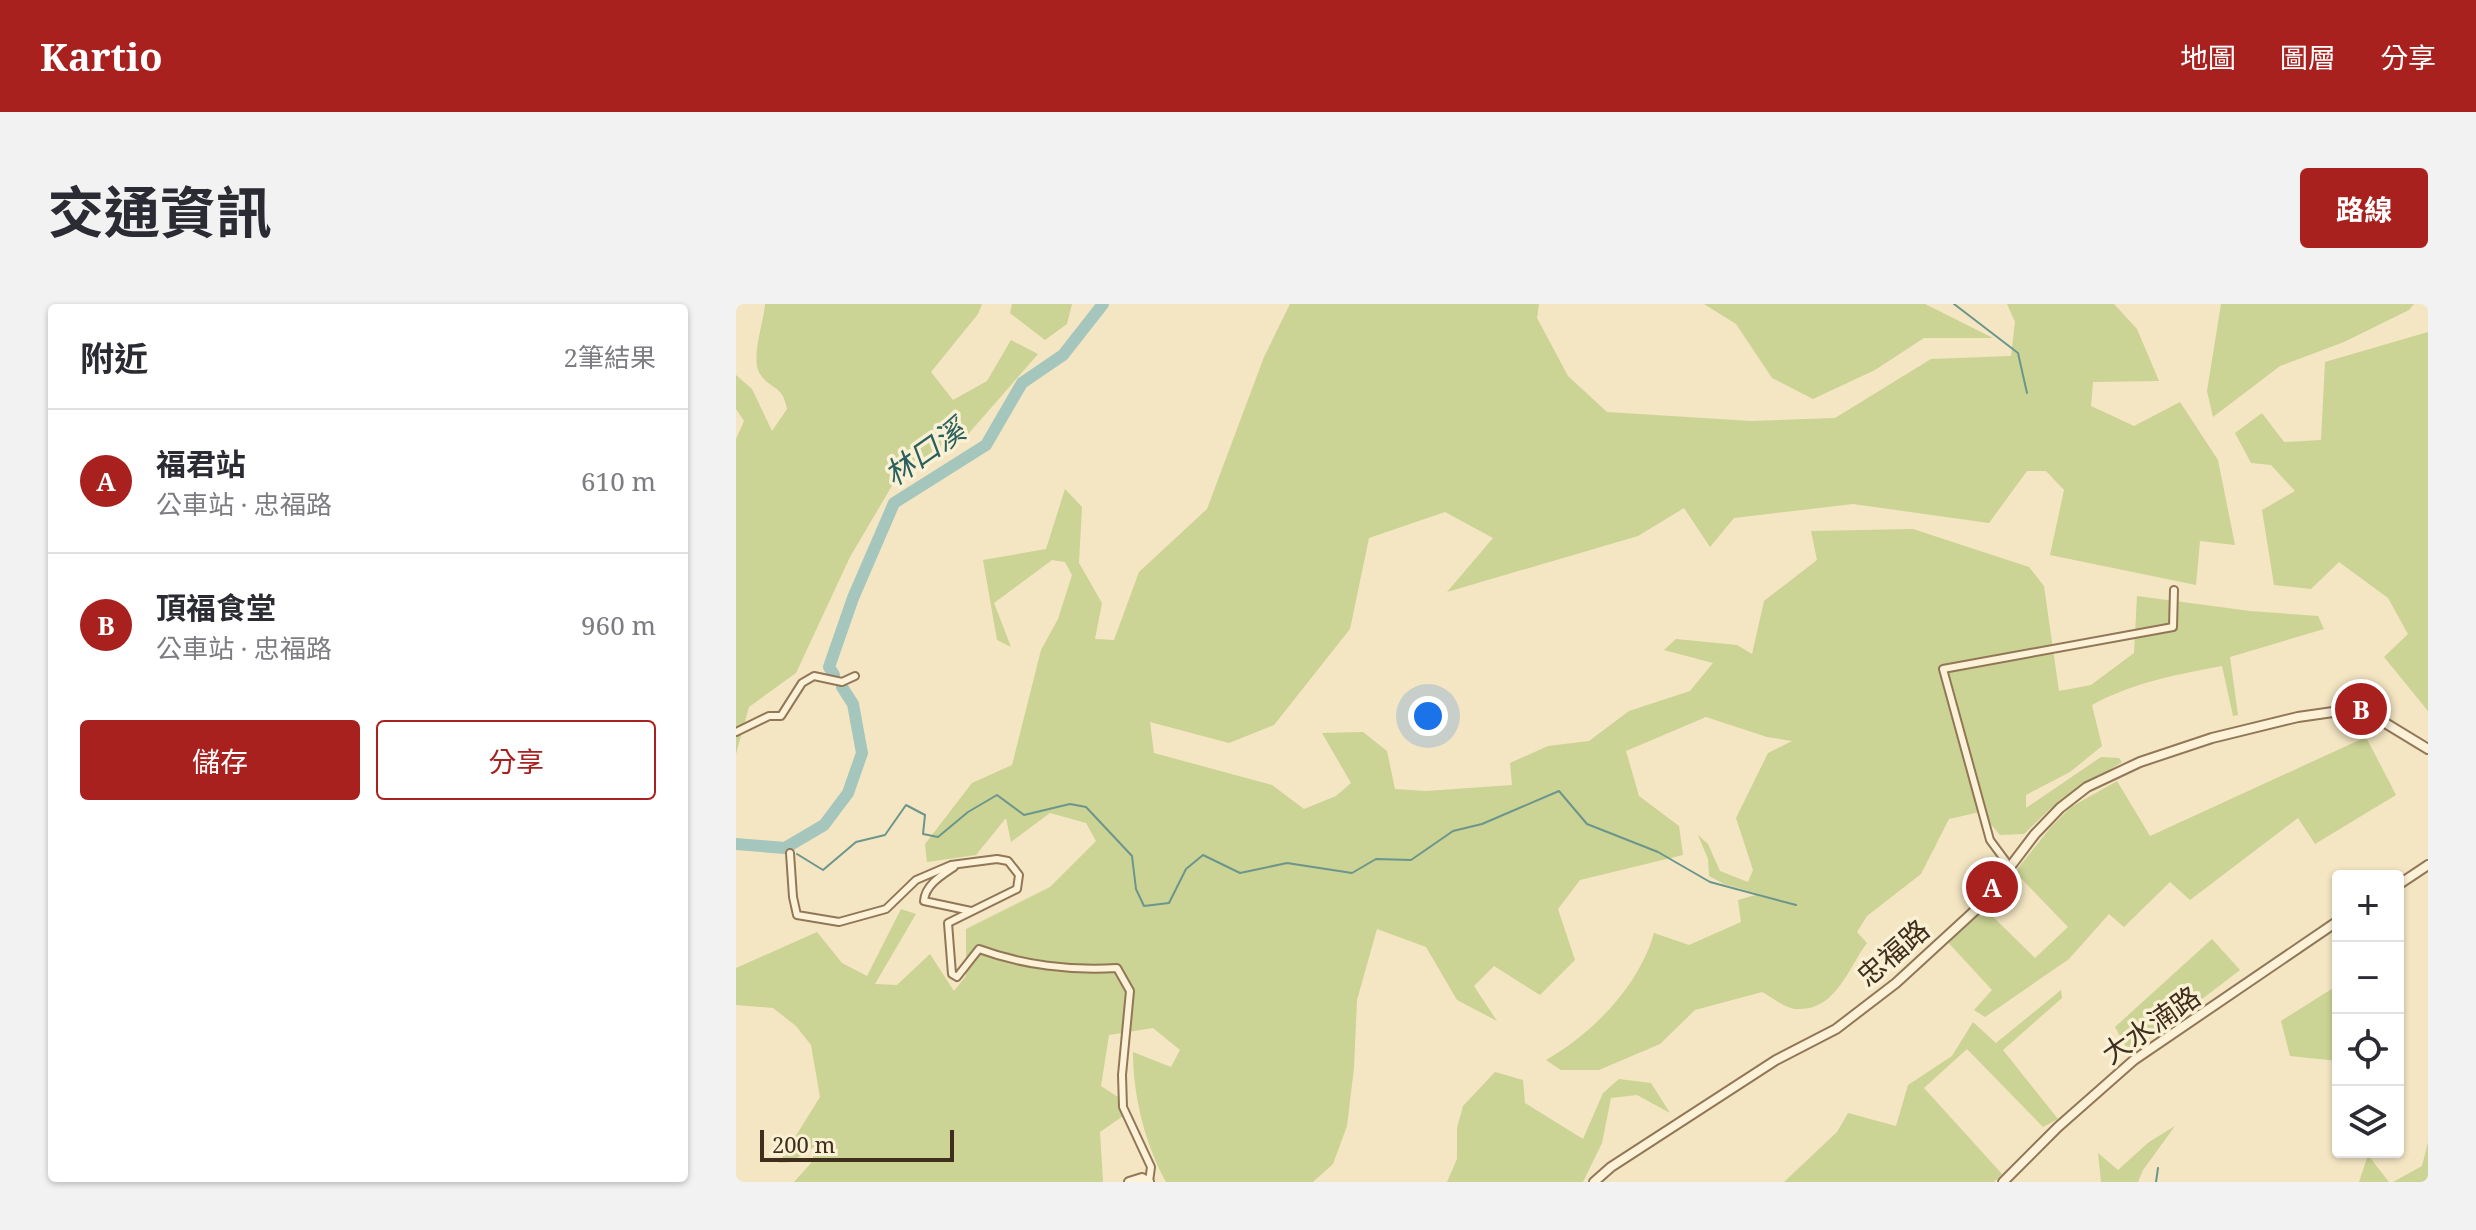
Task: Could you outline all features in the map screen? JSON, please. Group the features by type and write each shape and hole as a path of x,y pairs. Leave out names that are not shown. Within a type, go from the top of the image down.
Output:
{"street":[{"path":"2010,867 1990,840 1943,669 2173,627 2174,590"},
{"path":"736,732 769,716 781,716 802,683 814,676 842,682 855,676"},
{"name":"忠福路","path":"1594,1182 1611,1167 1776,1060 1836,1029 1896,983 1981,905 2060,808 2087,787 2140,762 2212,738 2298,717 2348,712 2377,718 2428,749"},
{"path":"790,853 797,915 839,922 886,909 916,880 958,864 997,859 1008,861 1019,875 1017,889 948,923 952,974 957,977 979,949 1022,962 1117,968 1130,991 1122,1075 1123,1107 1151,1167 1149,1182 1137,1178 1129,1182"},
{"path":"958,864 929,887 924,901 971,911"},
{"path":"2404,881 2428,865"},
{"name":"大水湳路","path":"2003,1182 2058,1127 2134,1060 2332,925"}],"green space":[{"path":"765,304 982,304 978,314 931,372 953,400 987,381 1011,340 1038,354 963,440 903,467 850,557 796,673 749,707 736,754 736,439 744,421 736,409 736,375 752,389 772,431 787,409 783,396 764,379 757,367"},
{"path":"1012,304 1072,304 1067,324 1045,340 1010,313"},
{"path":"1290,304 1539,304 1537,318 1568,376 1607,412 1751,421 1835,418 1931,359 2011,356 2015,322 2007,304 2114,304 2137,329 2159,381 2093,382 2091,406 2134,426 2180,402 2218,460 2235,545 2200,541 2196,585 2050,555 2064,490 2046,471 2027,471 1989,523 1853,504 1734,518 1710,547 1684,508 1638,536 1447,592 1493,538 1445,512 1369,538 1350,629 1274,725 1229,743 1150,722 1154,753 1272,785 1304,809 1336,796 1351,783 1322,733 1363,732 1387,751 1395,789 1426,791 1512,785 1510,763 1548,746 1589,741 1629,711 1690,691 1713,663 1664,650 1676,639 1737,645 1752,654 1764,601 1817,560 1811,531 1913,529 2029,567 2044,586 2059,691 2091,685 2134,653 2137,596 2250,611 2318,616 2324,629 2230,657 2238,715 2233,716 2222,666 2139,685 2092,705 2102,746 2070,772 2026,795 2026,808 2101,757 2119,758 2122,762 2051,808 2024,834 2000,835 1980,812 1949,819 1921,874 1867,916 1857,932 1867,943 1840,986 1822,1003 1810,1008 1788,1007 1762,992 1695,1010 1660,1044 1599,1070 1561,1070 1546,1060 1581,1036 1612,1006 1637,971 1654,933 1689,945 1741,922 1738,900 1759,894 1724,884 1709,876 1708,859 1698,835 1708,844 1720,871 1748,882 1753,870 1736,818 1768,753 1792,741 1767,737 1706,717 1626,751 1639,796 1679,826 1683,855 1580,880 1558,909 1575,960 1540,995 1494,966 1474,986 1497,1021 1457,1000 1426,947 1377,929 1357,1000 1347,1126 1333,1164 1313,1182 1166,1182 1152,1152 1142,1119 1135,1086 1133,1052 1171,1067 1180,1050 1153,1028 1109,1035 1101,1086 1124,1101 1126,1114 1100,1132 1103,1182 794,1182 811,1163 817,1145 791,1162 779,1163 820,1097 811,1045 796,1026 773,1008 736,1005 736,968 817,932 842,963 867,976 901,909 916,914 875,984 897,985 930,954 954,991 966,976 966,929 1050,887 1096,841 1086,823 1050,813 1011,842 1006,818 976,855 927,862 925,844 972,783 1012,765 1041,650 1058,619 1072,575 1065,562 1052,560 994,603 1011,647 997,640 983,560 1046,549 1065,489 1082,507 1079,563 1102,603 1095,639 1114,640 1139,572 1207,509 1264,357"},
{"path":"1704,304 1925,304 1993,338 1924,338 1875,370 1813,399 1772,378 1736,324"},
{"path":"2221,304 2414,304 2409,310 2344,342 2280,366 2213,417 2207,391"},
{"path":"2428,332 2428,711 2384,657 2408,634 2388,598 2339,562 2311,589 2274,585 2262,510 2295,491 2271,465 2251,463 2235,433 2262,413 2284,442 2321,440 2325,362"},
{"path":"2366,737 2396,795 2315,844 2298,818 2190,900 2170,882 2124,927 2109,914 2069,959 1985,1017 1974,1010 1992,990 1945,939 1983,907 2035,958 2068,927 2015,872 2071,807 2117,781 2150,836"},
{"path":"2212,939 2240,970 2130,1054 2115,1027"},
{"path":"2332,989 2332,1060 2290,1056 2281,1021"},
{"path":"2061,990 2062,998 2003,1050 2058,1119 2043,1127 1967,1049 1924,1088 2002,1174 1994,1182 1784,1182 1837,1132 1848,1113 1896,1126 1908,1085 1952,1056 1973,1022 1996,1043"},
{"path":"1495,1072 1523,1080 1525,1103 1583,1139 1603,1093 1619,1079 1651,1083 1670,1113 1637,1095 1611,1098 1602,1143 1583,1182 1447,1182 1457,1159 1457,1128 1463,1106"},
{"path":"2175,1126 2143,1170 2138,1182 2101,1182 2098,1153 2118,1170 2149,1142"},
{"path":"2428,1142 2428,1182 2393,1182 2422,1166"},
{"path":"2367,1158 2370,1158 2389,1182 2359,1182"}],"waterway":[{"name":"林口溪","path":"834,675 829,667 853,598 894,503 986,445 1022,383 1063,355 1103,304"},
{"path":"1954,304 2018,353 2027,393"},
{"name":"林口溪","path":"736,844 785,848 824,825 848,793 862,753 853,704 842,687"},
{"path":"797,854 823,870 856,842 885,835 906,805 925,815 923,834 938,837 968,812 997,795 1024,815 1070,804 1086,807 1132,856 1136,889 1144,906 1169,903 1186,869 1203,855 1240,873 1287,863 1352,873 1376,859 1411,860 1453,831 1482,824 1559,791 1587,824 1658,852 1710,882 1796,905"},
{"path":"2156,1182 2158,1168"}],"place":[{"name":"頂福食堂","path":"2361,709"},
{"name":"福君站","path":"1992,887"}]}
